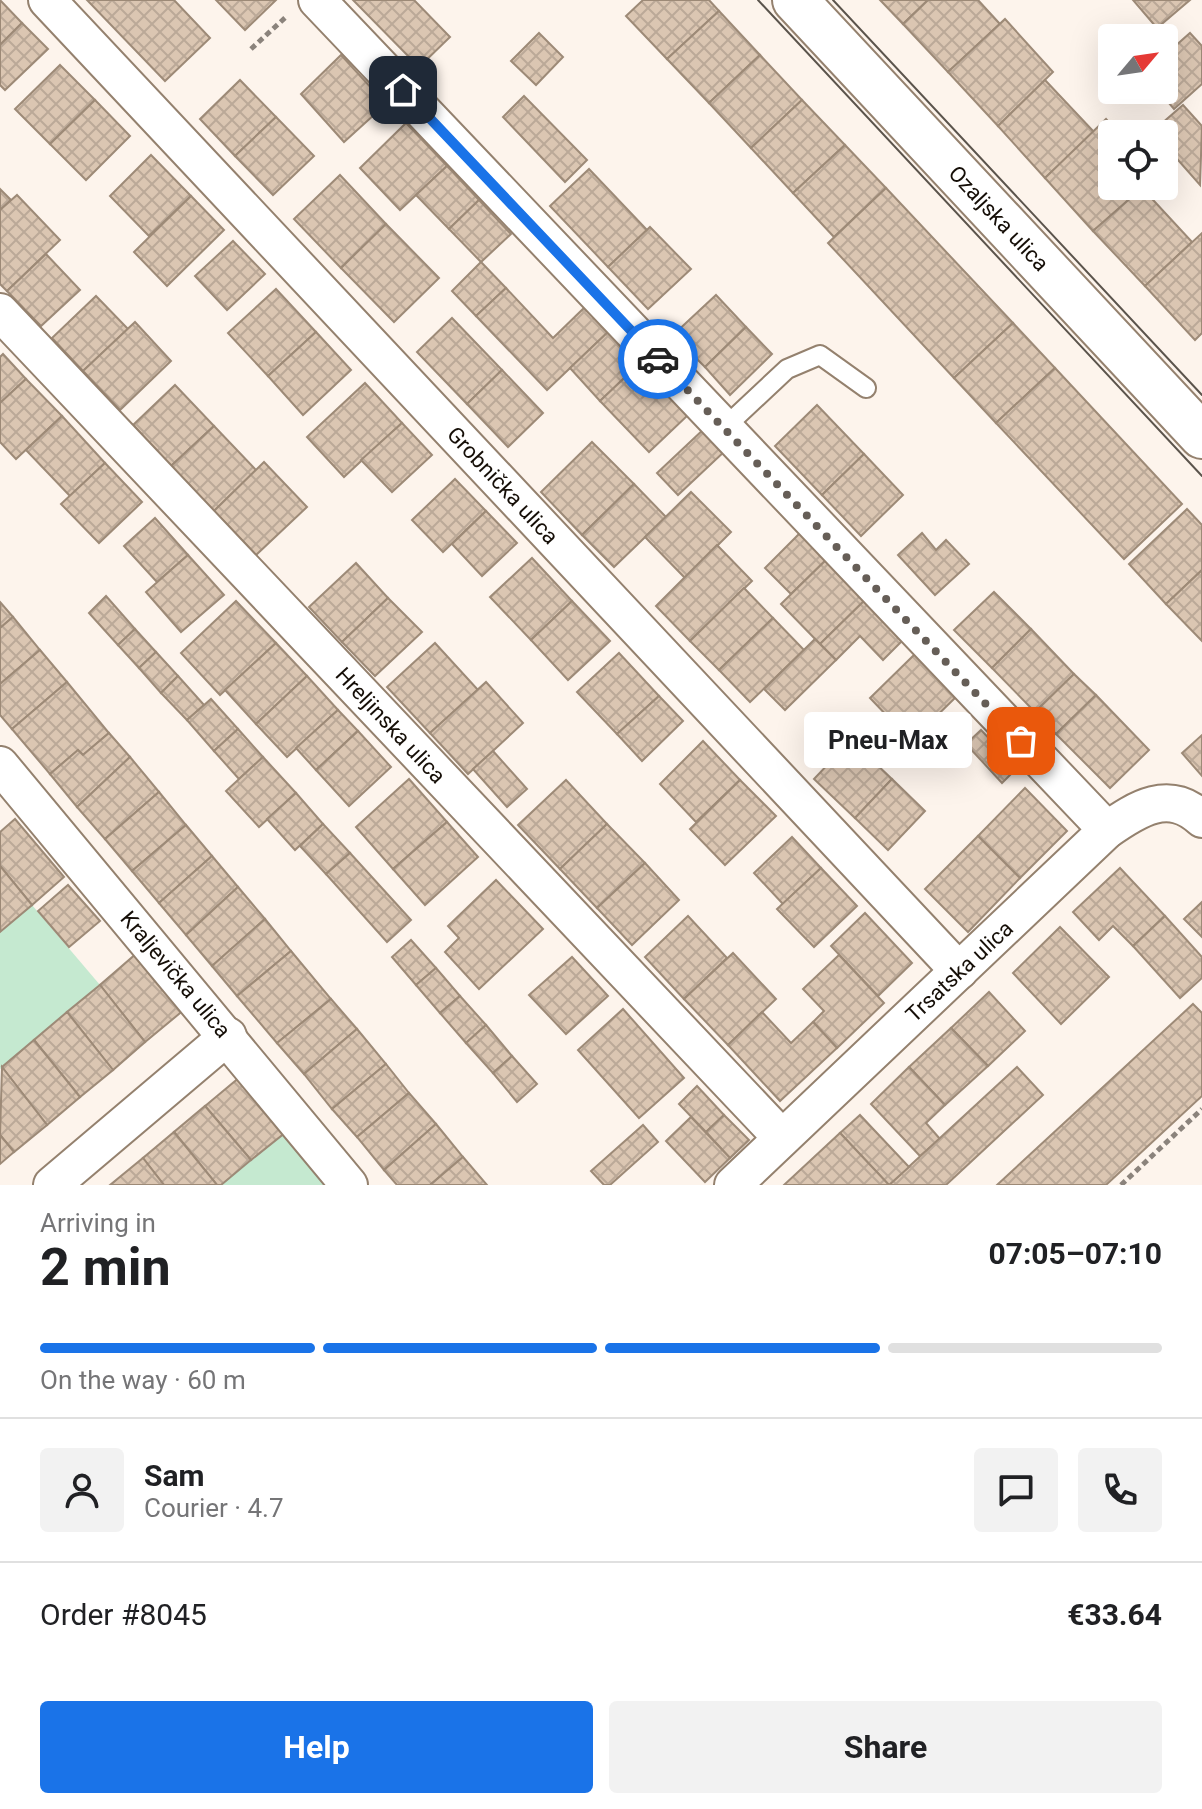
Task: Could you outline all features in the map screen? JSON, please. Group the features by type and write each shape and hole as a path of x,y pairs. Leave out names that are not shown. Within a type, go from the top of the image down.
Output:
{"main road":[{"name":"Ozaljska ulica","path":"795,0 1202,436"}],"street":[{"name":"Grobnička ulica","path":"47,0 959,971"},
{"path":"305,5 724,428 1107,830"},
{"name":"Hreljinska ulica","path":"0,312 782,1138"},
{"name":"Kraljevička ulica","path":"2,772 228,1036 349,1185"},
{"name":"Trsatska ulica","path":"733,1185 1107,830 1138,807 1164,802 1182,805 1202,819"},
{"path":"52,1185 228,1036"}],"lane":[{"path":"724,428 787,369 820,355 866,388"}],"path":[{"path":"251,49 305,5"},
{"path":"1121,1185 1202,1109"}],"green space":[{"path":"32,905 100,985 0,1069 0,932"},
{"path":"286,1132 327,1185 221,1185"}],"building":[{"path":"0,0 22,23 0,45"},
{"path":"87,0 174,0 210,38 165,81"},
{"path":"216,0 276,0 245,30"},
{"path":"353,0 414,0 450,37 419,67"},
{"path":"643,0 709,0 719,11 667,59 626,16"},
{"path":"880,0 928,0 903,24"},
{"path":"928,0 978,0 1000,24 948,72 903,24"},
{"path":"1133,0 1190,0 1162,24 1154,24"},
{"path":"719,11 760,55 709,103 667,59"},
{"path":"1005,19 1053,72 998,126 948,72"},
{"path":"22,23 48,49 5,90 0,85 0,45"},
{"path":"539,33 563,57 536,85 511,61"},
{"path":"1190,33 1202,46 1202,84 1174,109 1170,104 1178,104 1178,44"},
{"path":"341,55 386,104 344,142 301,94"},
{"path":"760,55 802,100 751,148 709,103"},
{"path":"60,65 95,100 50,144 15,109"},
{"path":"240,80 276,117 235,156 200,119"},
{"path":"1045,80 1094,132 1045,178 998,126"},
{"path":"524,96 587,160 565,182 503,117"},
{"path":"95,100 130,136 86,180 50,144"},
{"path":"802,100 845,145 793,193 751,148"},
{"path":"1183,105 1202,126 1200,185 1178,160 1178,120 1166,120"},
{"path":"276,117 314,156 273,195 235,156"},
{"path":"406,123 447,166 400,210 360,168"},
{"path":"1098,127 1098,200 1129,200 1093,231 1045,178"},
{"path":"845,145 886,188 834,237 793,193"},
{"path":"151,155 191,196 149,236 110,196"},
{"path":"447,166 479,200 449,229 416,195"},
{"path":"589,169 647,230 608,267 550,206"},
{"path":"340,175 386,224 341,268 294,219"},
{"path":"886,188 1013,323 954,378 828,243"},
{"path":"0,189 11,200 0,210"},
{"path":"17,195 60,240 7,291 0,284 0,210"},
{"path":"191,196 224,230 167,286 134,252"},
{"path":"479,200 511,234 481,262 449,229"},
{"path":"1128,200 1153,200 1192,242 1145,286 1093,231"},
{"path":"386,224 439,278 394,322 341,268"},
{"path":"650,227 691,269 648,309 608,267"},
{"path":"1202,233 1202,333 1195,340 1145,286"},
{"path":"233,241 265,274 227,310 195,276"},
{"path":"46,254 80,290 41,326 7,291"},
{"path":"481,262 506,288 476,316 452,291"},
{"path":"506,288 553,338 585,307 609,331 547,390 476,316"},
{"path":"276,289 316,332 268,376 228,333"},
{"path":"716,295 746,327 705,367 673,335"},
{"path":"96,296 128,329 83,371 52,338"},
{"path":"452,318 502,370 467,404 417,352"},
{"path":"135,322 171,361 120,410 83,371"},
{"path":"1013,323 1055,368 996,423 954,378"},
{"path":"746,327 772,354 730,395 705,367"},
{"path":"609,331 639,364 600,401 570,368"},
{"path":"316,332 351,370 303,415 268,376"},
{"path":"3,354 26,379 0,403 0,357"},
{"path":"639,364 688,415 649,452 600,401"},
{"path":"1055,368 1182,504 1124,559 996,423"},
{"path":"502,370 543,413 508,447 467,404"},
{"path":"26,379 62,416 16,459 0,442 0,403"},
{"path":"365,383 402,423 344,477 307,437"},
{"path":"175,385 214,426 171,466 133,425"},
{"path":"817,405 864,454 822,495 775,446"},
{"path":"62,416 105,463 70,496 26,450"},
{"path":"402,423 432,455 392,492 361,460"},
{"path":"214,426 256,470 214,511 171,466"},
{"path":"705,428 726,450 678,495 657,473"},
{"path":"592,442 634,484 582,535 541,492"},
{"path":"864,454 903,495 861,536 822,495"},
{"path":"264,462 307,507 256,555 214,511"},
{"path":"105,463 142,502 99,543 61,504"},
{"path":"455,479 486,511 443,552 412,520"},
{"path":"634,484 666,517 614,567 582,535"},
{"path":"691,492 731,532 685,578 645,537"},
{"path":"1187,509 1202,525 1202,570 1166,604 1129,564"},
{"path":"486,511 517,543 482,576 452,544"},
{"path":"155,518 188,555 157,582 124,546"},
{"path":"801,532 828,558 791,594 765,568"},
{"path":"922,533 936,550 946,540 969,564 935,595 898,555"},
{"path":"717,545 752,581 690,641 656,606"},
{"path":"188,555 224,595 181,632 146,592"},
{"path":"532,558 572,601 531,640 490,597"},
{"path":"828,558 867,598 820,644 781,604"},
{"path":"356,563 388,598 342,642 309,607"},
{"path":"1202,570 1202,641 1166,604"},
{"path":"744,588 773,618 719,670 690,641"},
{"path":"994,592 1031,629 992,668 954,630"},
{"path":"106,596 135,629 118,645 89,613"},
{"path":"388,598 422,632 375,676 342,642"},
{"path":"867,598 905,638 883,660 860,636 836,660 820,644"},
{"path":"236,601 276,643 220,695 181,653"},
{"path":"572,601 610,641 568,680 531,640"},
{"path":"0,602 13,617 0,628"},
{"path":"13,617 40,650 0,684 0,628"},
{"path":"773,618 804,650 750,702 719,670"},
{"path":"135,629 156,652 139,668 118,645"},
{"path":"1031,629 1074,674 1035,712 992,668"},
{"path":"815,639 836,660 785,710 764,689"},
{"path":"276,643 307,676 256,724 225,690"},
{"path":"435,643 478,690 430,733 387,687"},
{"path":"40,650 67,682 12,729 0,715 0,684"},
{"path":"156,652 178,676 161,693 139,668"},
{"path":"619,653 659,696 617,734 577,692"},
{"path":"915,654 956,697 911,741 870,698"},
{"path":"1074,674 1096,695 1056,734 1035,712"},
{"path":"178,676 204,705 187,720 161,693"},
{"path":"307,676 338,710 287,757 256,724"},
{"path":"67,682 109,733 83,755 78,750 50,774 12,729"},
{"path":"486,682 523,723 468,774 430,733"},
{"path":"1096,695 1149,750 1110,788 1056,734"},
{"path":"659,696 683,721 642,761 617,734"},
{"path":"211,699 238,729 214,751 187,720"},
{"path":"338,710 358,731 316,770 296,748"},
{"path":"238,729 263,757 239,779 214,751"},
{"path":"981,730 1017,768 1002,783 966,744"},
{"path":"358,731 391,767 349,806 316,770"},
{"path":"109,733 130,757 77,807 50,774 78,750 83,755"},
{"path":"1202,735 1202,776 1182,753"},
{"path":"851,740 892,779 855,818 814,779"},
{"path":"703,741 740,780 696,822 660,784"},
{"path":"493,751 527,789 507,807 473,769"},
{"path":"130,757 159,792 105,839 77,807"},
{"path":"263,757 296,793 259,827 226,791"},
{"path":"409,779 447,822 393,869 356,827"},
{"path":"892,779 925,811 888,850 855,818"},
{"path":"566,780 607,824 560,869 518,825"},
{"path":"740,780 776,816 725,865 690,829"},
{"path":"1025,788 1067,831 1020,878 978,836"},
{"path":"159,792 186,825 132,871 105,839"},
{"path":"296,793 323,824 295,850 267,819"},
{"path":"15,819 64,877 32,905 0,866 0,832"},
{"path":"447,822 478,857 425,905 393,869"},
{"path":"323,824 350,853 326,874 300,846"},
{"path":"607,824 645,863 597,908 560,869"},
{"path":"186,825 212,856 159,903 132,871"},
{"path":"978,836 1020,878 968,932 925,889"},
{"path":"792,837 821,868 783,904 754,873"},
{"path":"350,853 411,920 387,942 326,874"},
{"path":"212,856 238,887 186,935 159,903"},
{"path":"645,863 679,900 632,945 597,908"},
{"path":"0,866 32,905 0,932"},
{"path":"821,868 857,906 814,947 777,909"},
{"path":"1120,868 1165,916 1133,946 1113,926 1099,940 1073,912"},
{"path":"496,880 543,929 479,989 445,952 459,938 448,926"},
{"path":"68,885 100,921 69,947 38,911"},
{"path":"238,887 265,919 212,966 186,935"},
{"path":"1202,902 1202,937 1184,919"},
{"path":"865,913 912,963 878,996 831,946"},
{"path":"688,916 727,958 684,999 645,957"},
{"path":"1165,916 1202,957 1202,978 1180,998 1133,946"},
{"path":"265,919 291,951 237,996 212,966"},
{"path":"1060,927 1109,977 1061,1024 1013,973"},
{"path":"411,940 436,968 416,985 392,957"},
{"path":"291,951 331,999 277,1043 237,996"},
{"path":"137,953 185,1009 145,1042 100,985"},
{"path":"733,953 776,999 728,1045 684,999"},
{"path":"839,955 884,1003 837,1048 813,1022 824,1011 803,989"},
{"path":"572,957 608,996 566,1034 529,995"},
{"path":"436,968 460,996 440,1013 416,985"},
{"path":"100,985 145,1042 113,1070 67,1012"},
{"path":"989,992 1025,1031 988,1066 951,1028"},
{"path":"460,996 486,1025 466,1043 440,1013"},
{"path":"331,999 357,1029 304,1074 277,1043"},
{"path":"1193,1004 1202,1013 1202,1096 1106,1185 997,1185"},
{"path":"623,1009 684,1078 639,1118 578,1050"},
{"path":"67,1012 113,1070 80,1097 34,1040"},
{"path":"762,1012 791,1043 813,1022 837,1048 780,1101 728,1045"},
{"path":"486,1025 512,1056 493,1073 466,1043"},
{"path":"951,1028 988,1066 945,1105 909,1067"},
{"path":"357,1029 386,1064 332,1109 304,1074"},
{"path":"34,1040 80,1097 47,1125 2,1067"},
{"path":"512,1056 537,1084 517,1102 493,1073"},
{"path":"386,1064 409,1093 357,1137 332,1109"},
{"path":"2,1067 47,1125 14,1152 0,1135"},
{"path":"909,1067 945,1105 926,1123 940,1139 920,1156 871,1104"},
{"path":"1017,1067 1043,1095 946,1185 889,1185"},
{"path":"240,1077 286,1132 251,1160 205,1106"},
{"path":"697,1086 724,1115 706,1132 679,1104"},
{"path":"409,1093 436,1124 384,1170 357,1137"},
{"path":"205,1106 251,1160 221,1185 217,1185 174,1132"},
{"path":"724,1115 749,1140 730,1158 706,1132"},
{"path":"860,1115 909,1167 889,1185 840,1133"},
{"path":"691,1117 730,1158 705,1182 666,1141"},
{"path":"436,1124 463,1157 430,1185 397,1185 384,1170"},
{"path":"643,1125 658,1142 610,1185 604,1185 591,1171"},
{"path":"174,1132 217,1185 164,1185 143,1158"},
{"path":"840,1133 889,1185 784,1185"},
{"path":"0,1135 14,1152 0,1164"},
{"path":"463,1157 487,1185 430,1185"},
{"path":"143,1158 164,1185 110,1185"}],"tram line":[{"path":"758,0 1202,476"},
{"path":"833,0 1202,395"}],"way so far":[{"path":"658,359 1021,741"}],"place":[{"name":"Pneu-Max","path":"1021,741"}],"route":[{"path":"403,90 658,359"}]}
